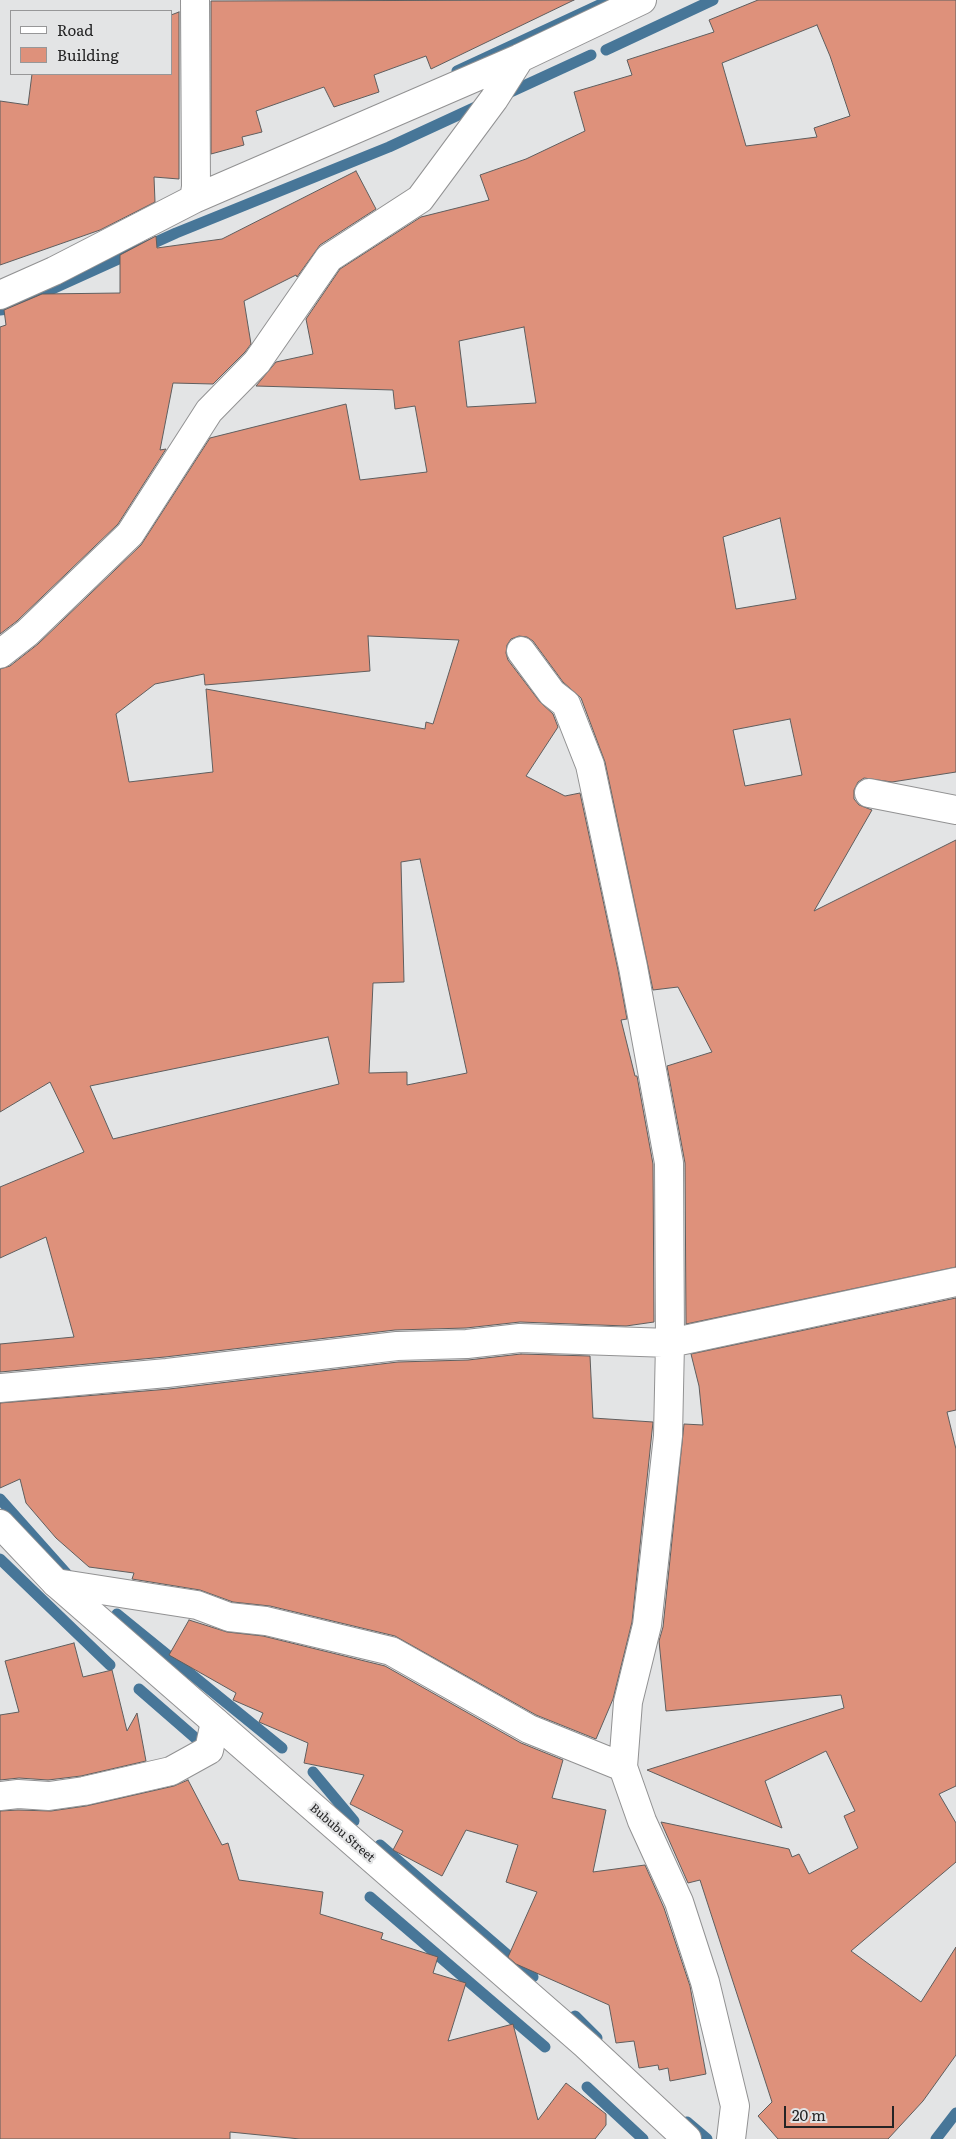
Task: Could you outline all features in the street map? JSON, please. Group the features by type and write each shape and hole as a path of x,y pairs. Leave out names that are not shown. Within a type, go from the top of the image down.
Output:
{"street":[{"path":"194,199 196,187 195,0"},
{"path":"0,295 54,271 194,199 520,58 642,0"},
{"path":"0,654 27,634 130,534 209,411 257,362 329,258 420,198 494,99 520,58"},
{"path":"521,651 552,693 566,704 590,765 632,967 669,1163 670,1343 668,1436 647,1625 628,1702 623,1767 642,1821 680,1902 705,1982 735,2106 731,2139"},
{"path":"869,793 956,810"},
{"path":"0,1388 167,1374 397,1346 467,1344 520,1338 670,1343 956,1282"},
{"name":"Bububu Street","path":"0,1524 56,1583 586,2045 687,2139"},
{"path":"56,1583 197,1604 229,1617 266,1621 391,1650 529,1729 623,1767"},
{"path":"0,1796 18,1794 49,1796 84,1791 171,1771 209,1750 215,1722"}],"building":[{"path":"574,0 431,69 426,56 374,75 379,92 334,107 324,87 256,111 262,132 242,137 244,145 211,154 211,1"},
{"path":"758,0 956,0 956,772 892,782 864,778 858,782 854,790 854,799 859,805 872,810 814,911 956,840 956,1267 686,1324 685,1163 667,1066 712,1052 678,987 653,990 605,762 581,698 563,682 533,641 527,637 519,636 511,639 507,645 506,653 508,660 540,702 553,714 558,727 526,776 565,796 580,793 618,970 627,1019 621,1020 635,1076 637,1076 653,1164 654,1322 626,1326 520,1322 466,1328 395,1330 165,1357 0,1372 0,1344 74,1337 46,1237 0,1258 0,1187 84,1152 50,1082 0,1112 0,669 10,666 38,644 141,545 210,438 346,404 360,480 427,472 415,406 395,409 393,390 256,386 276,362 313,354 306,319 340,269 421,217 489,200 480,175 526,159 585,131 574,92 632,75 627,60 714,32 709,20","holes":["817,25 830,56 850,116 814,128 817,137 746,146 722,63","524,327 536,403 467,407 459,341","780,518 796,599 736,609 723,537","368,636 459,640 433,724 426,722 425,729 206,689 213,772 129,782 116,714 155,684 204,674 205,685 370,671","790,719 802,775 745,786 733,730","420,859 467,1073 407,1085 407,1072 369,1073 373,983 404,982 401,862","328,1037 339,1084 113,1139 90,1086"]},
{"path":"179,12 179,179 154,177 155,202 100,230 0,265 0,101 28,105 32,75 172,75 172,15"},
{"path":"356,171 376,209 320,245 297,277 296,275 244,301 251,344 213,384 173,383 160,450 166,449 118,524 17,621 0,634 0,327 6,325 4,310 42,294 120,293 120,255 156,236 157,248 222,239"},
{"path":"956,1298 956,1410 947,1412 956,1449 956,1786 939,1794 956,1823 956,1862 851,1951 921,2002 956,1947 956,2055 923,2101 888,2139 778,2139 758,2116 772,2102 700,1880 688,1883 661,1822 789,1849 792,1857 799,1854 809,1874 858,1848 844,1816 855,1811 826,1751 765,1781 782,1828 647,1770 844,1708 841,1695 666,1711 659,1641 663,1627 684,1424 703,1425 699,1386 691,1354"},
{"path":"521,1354 590,1356 593,1418 653,1422 632,1622 613,1699 596,1739 536,1715 395,1636 270,1606 233,1602 200,1590 132,1579 134,1573 89,1567 56,1538 26,1503 20,1479 0,1488 0,1403 169,1389 398,1362 468,1360"},
{"path":"189,1620 227,1632 263,1636 385,1666 521,1743 563,1760 552,1798 606,1810 593,1872 645,1865 664,1908 690,1986 706,2074 670,2081 668,2068 659,2070 658,2065 639,2068 634,2041 616,2043 609,2005 516,1964 508,1957 537,1892 506,1882 518,1845 466,1830 442,1876 393,1850 403,1831 350,1804 364,1775 304,1763 308,1743 259,1722 263,1713 233,1700 236,1693 169,1655"},
{"path":"74,1643 83,1677 112,1670 127,1731 137,1713 146,1761 81,1776 48,1780 19,1778 0,1780 0,1715 19,1712 5,1661"},
{"path":"188,1780 222,1845 228,1843 239,1880 323,1892 320,1914 383,1933 381,1939 438,1957 433,1973 466,1983 448,2041 513,2024 538,2120 566,2083 606,2114 606,2125 595,2139 300,2139 230,2132 230,2139 0,2139 0,1811 51,1811 86,1806 174,1786"}],"waterway":[{"path":"457,71 610,0"},
{"path":"606,50 713,0"},
{"path":"504,95 591,55"},
{"path":"0,310 8,309 176,233 389,147 480,105"},
{"path":"0,1499 73,1581"},
{"path":"0,1559 110,1665"},
{"path":"117,1614 282,1748"},
{"path":"139,1689 208,1749"},
{"path":"313,1772 354,1821"},
{"path":"380,1845 533,1977"},
{"path":"370,1897 545,2047"},
{"path":"575,2016 597,2038"},
{"path":"587,2087 643,2139"},
{"path":"936,2139 956,2113"},
{"path":"687,2122 707,2139"}]}
